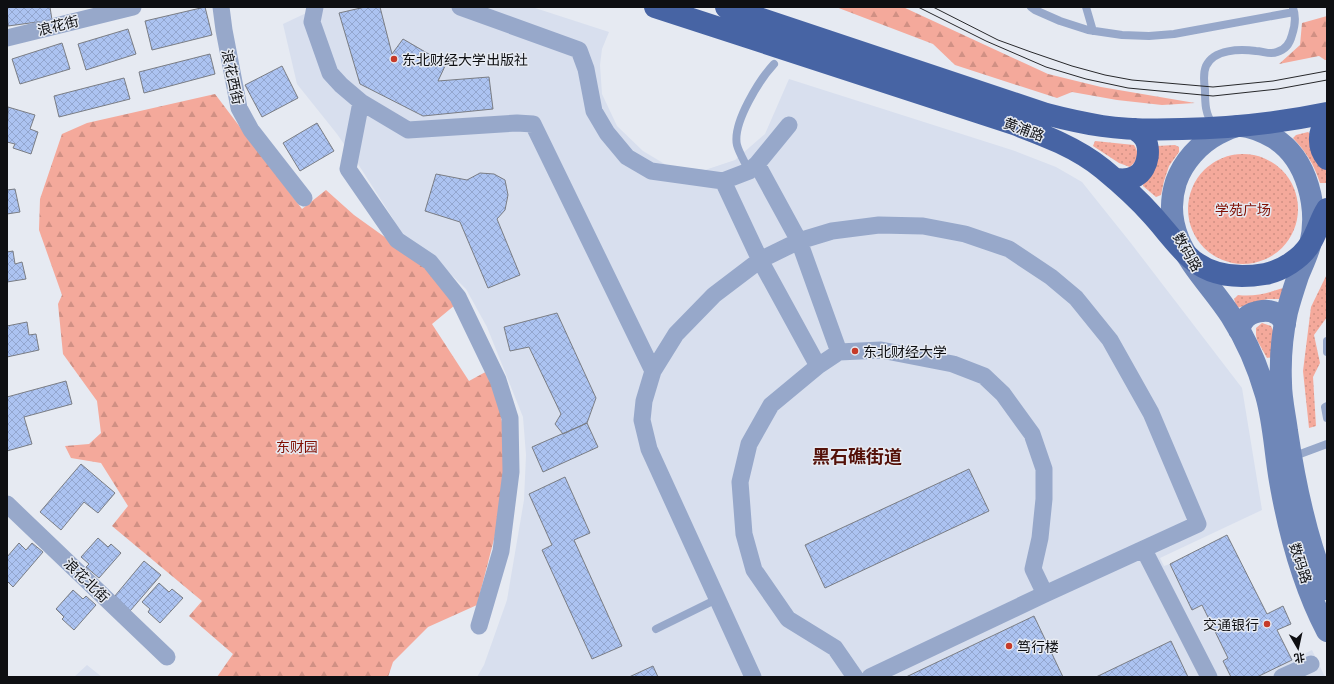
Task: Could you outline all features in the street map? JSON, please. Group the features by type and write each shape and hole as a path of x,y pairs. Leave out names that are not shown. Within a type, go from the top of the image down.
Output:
{"highway":[{"name":"黄浦路","path":"655,7 1011,123 1074,150 1102,168 1128,190 1150,212 1186,254 1198,264 1214,272 1233,276 1250,276 1268,273 1284,267 1296,259 1310,245 1327,209"},
{"name":"黄浦路","path":"726,7 1046,114 1075,121 1135,129 1208,123 1240,126 1300,119 1327,113"},
{"path":"1327,119 1322,125 1320,142 1322,151 1327,159"},
{"path":"1115,179 1126,179 1137,176 1143,170 1146,163 1148,152 1147,143 1143,135 1135,129"}],"main road":[{"name":"数码路","path":"1327,589 1313,550 1295,479 1281,385 1281,360 1287,314 1297,278 1310,245 1312,206 1309,188 1302,170 1291,153 1276,139 1259,130 1240,126 1218,134 1201,146 1188,160 1178,175 1173,193 1172,211 1174,229 1179,243 1186,254 1229,314 1247,343 1258,369 1267,398 1288,521 1297,555 1309,589 1327,631"},
{"path":"1239,330 1243,320 1251,314 1261,311 1271,311 1278,315 1285,324"}],"street":[{"name":"浪花街","path":"7,38 133,7"},
{"name":"浪花西街","path":"220,7 239,108 251,130 304,198"},
{"path":"315,7 312,22 330,73 341,85 361,102 408,130 517,123 533,124 653,371"},
{"path":"460,7 579,50 586,69 594,111 607,134 627,157 651,171 723,181 753,168 789,125"},
{"path":"361,102 348,169 397,240 430,262 458,297 498,380 510,418 511,472 501,551 479,626"},
{"path":"753,168 799,241 839,352"},
{"path":"723,181 760,260 818,366"},
{"path":"753,677 649,449 642,420 644,401 653,371 676,334 714,295 760,260 799,241 832,232 879,225 923,226 965,234 1009,249 1051,276 1076,298 1110,340 1151,413 1198,524 1045,594 870,677"},
{"path":"854,677 835,648 788,620 754,570 744,534 740,482 749,444 771,404 818,366 839,352 881,350 953,364 984,376 1003,394 1032,434 1044,469 1044,499 1040,538 1033,569 1045,594"},
{"name":"浪花北街","path":"7,504 167,656"},
{"path":"1144,550 1209,677"}],"lane":[{"path":"1031,7 1060,21 1093,31 1122,35 1149,36 1174,34 1294,9 1294,28 1291,40 1285,48 1276,53 1243,50 1223,53 1212,57 1206,67 1204,78 1208,123"},
{"path":"1086,7 1093,31"},
{"path":"753,168 737,145 737,136 740,122 748,103 767,71 774,64"},
{"path":"1327,341 1327,352"},
{"path":"1327,406 1327,418"},
{"path":"1291,458 1327,444"},
{"path":"656,629 717,599"}],"shaded area":[{"name":"东北财经大学","path":"319,7 532,7 609,32 602,49 600,65 602,94 617,126 643,151 668,166 705,170 735,160 765,134 789,79 1015,151 1056,167 1082,182 1242,388 1262,510 1160,558 1164,566 1170,564 1192,609 1202,605 1228,658 1223,661 1231,677 477,677 484,665 507,600 524,500 526,455 523,417 487,327 466,289 432,256 405,242 392,217 358,164 337,134 297,84 283,24"},
{"path":"1312,650 1325,677 1257,677"},
{"path":"87,665 102,677 74,677"}],"green space":[{"path":"836,7 903,7 1048,74 1101,87 1195,103 1162,105 1117,100 1072,92 1057,98 955,65 933,44"},
{"path":"1327,16 1327,60 1319,56 1279,64 1300,45 1302,23"},
{"name":"东财园","path":"215,94 302,209 326,190 354,215 428,268 455,305 432,324 469,381 491,369 495,382 506,445 500,516 477,605 428,627 393,662 388,677 217,677 233,654 189,616 202,601 112,526 128,506 101,463 71,458 65,446 89,444 101,433 97,401 63,354 58,304 62,295 39,230 40,199 62,134 87,123"},
{"path":"1308,132 1314,137 1327,166 1327,183 1320,183 1309,159 1293,138 1296,135"},
{"path":"1095,141 1134,145 1137,152 1135,162 1130,167 1119,163 1093,146"},
{"path":"1175,145 1179,147 1179,152 1169,166 1161,195 1156,197 1143,186 1144,179 1157,146"},
{"name":"学苑广场","path":"1243,154 1264,158 1274,163 1282,170 1289,178 1294,188 1298,209 1294,230 1289,240 1282,248 1274,255 1264,260 1243,264 1222,260 1212,255 1204,248 1197,240 1192,230 1188,209 1192,188 1197,178 1204,170 1212,163 1222,158"},
{"path":"1327,274 1327,317 1314,335 1320,363 1313,377 1316,426 1309,428 1303,371 1311,307"},
{"path":"1283,288 1286,299 1267,299 1237,308 1234,299 1238,295 1261,294"},
{"path":"1262,323 1271,326 1274,333 1272,357 1267,358 1257,340 1256,328"}],"building":[{"path":"7,7 50,7 52,20 8,26"},
{"path":"205,7 212,35 152,50 145,21"},
{"name":"东北财经大学出版社","path":"365,7 380,7 392,54 403,39 446,64 438,81 489,77 493,109 423,116 360,84 339,13"},
{"path":"128,29 136,54 86,70 78,44"},
{"path":"62,43 70,69 20,84 12,59"},
{"path":"210,54 215,74 144,93 139,72"},
{"path":"282,66 298,98 262,117 245,85"},
{"path":"124,78 130,99 59,117 54,96"},
{"path":"8,107 35,115 30,129 38,132 31,154 13,148 15,144 7,142"},
{"path":"317,123 334,151 300,171 283,143"},
{"path":"480,173 494,174 505,180 508,195 505,210 497,219 520,275 488,288 460,222 425,211 436,174 467,180"},
{"path":"15,189 20,212 7,214 7,190"},
{"path":"13,251 15,264 22,262 26,279 7,282 7,252"},
{"path":"557,313 596,398 587,423 563,434 555,424 561,414 529,347 510,351 504,327"},
{"path":"27,322 29,335 36,334 39,350 7,357 7,326"},
{"path":"66,381 72,404 24,417 32,444 7,451 7,397"},
{"path":"587,423 598,447 543,472 532,447"},
{"path":"81,464 115,493 98,513 84,502 61,530 40,512"},
{"path":"969,469 989,511 825,588 805,545"},
{"path":"565,477 590,533 574,540 622,646 592,659 542,550 552,545 529,494"},
{"path":"1227,535 1267,614 1283,606 1291,624 1277,630 1292,660 1257,677 1231,677 1223,661 1228,658 1202,605 1192,610 1170,564"},
{"path":"98,538 108,547 111,544 121,553 99,578 86,567 89,564 81,557"},
{"path":"19,543 26,550 32,543 43,552 13,587 7,581 7,557"},
{"path":"144,561 161,575 130,611 114,597"},
{"path":"159,583 169,592 172,589 183,598 160,623 148,612 150,609 142,602"},
{"path":"73,590 83,599 86,596 96,605 74,630 62,619 64,617 56,609"},
{"name":"笃行楼","path":"1034,616 1063,677 906,677"},
{"path":"1171,641 1188,677 1096,677"},
{"path":"653,666 658,677 629,677"}],"tram line":[{"path":"918,7 986,41 1046,67 1086,79 1128,88 1213,96 1278,89 1327,80"},
{"path":"933,7 998,40 1072,66 1105,75 1132,80 1213,87 1273,81 1327,71"}],"place":[{"name":"东北财经大学出版社","path":"394,59"},
{"name":"东北财经大学","path":"855,351"},
{"name":"交通银行","path":"1267,624"},
{"name":"笃行楼","path":"1009,646"}],"district":[{"name":"黑石礁街道","path":"857,456"}]}
